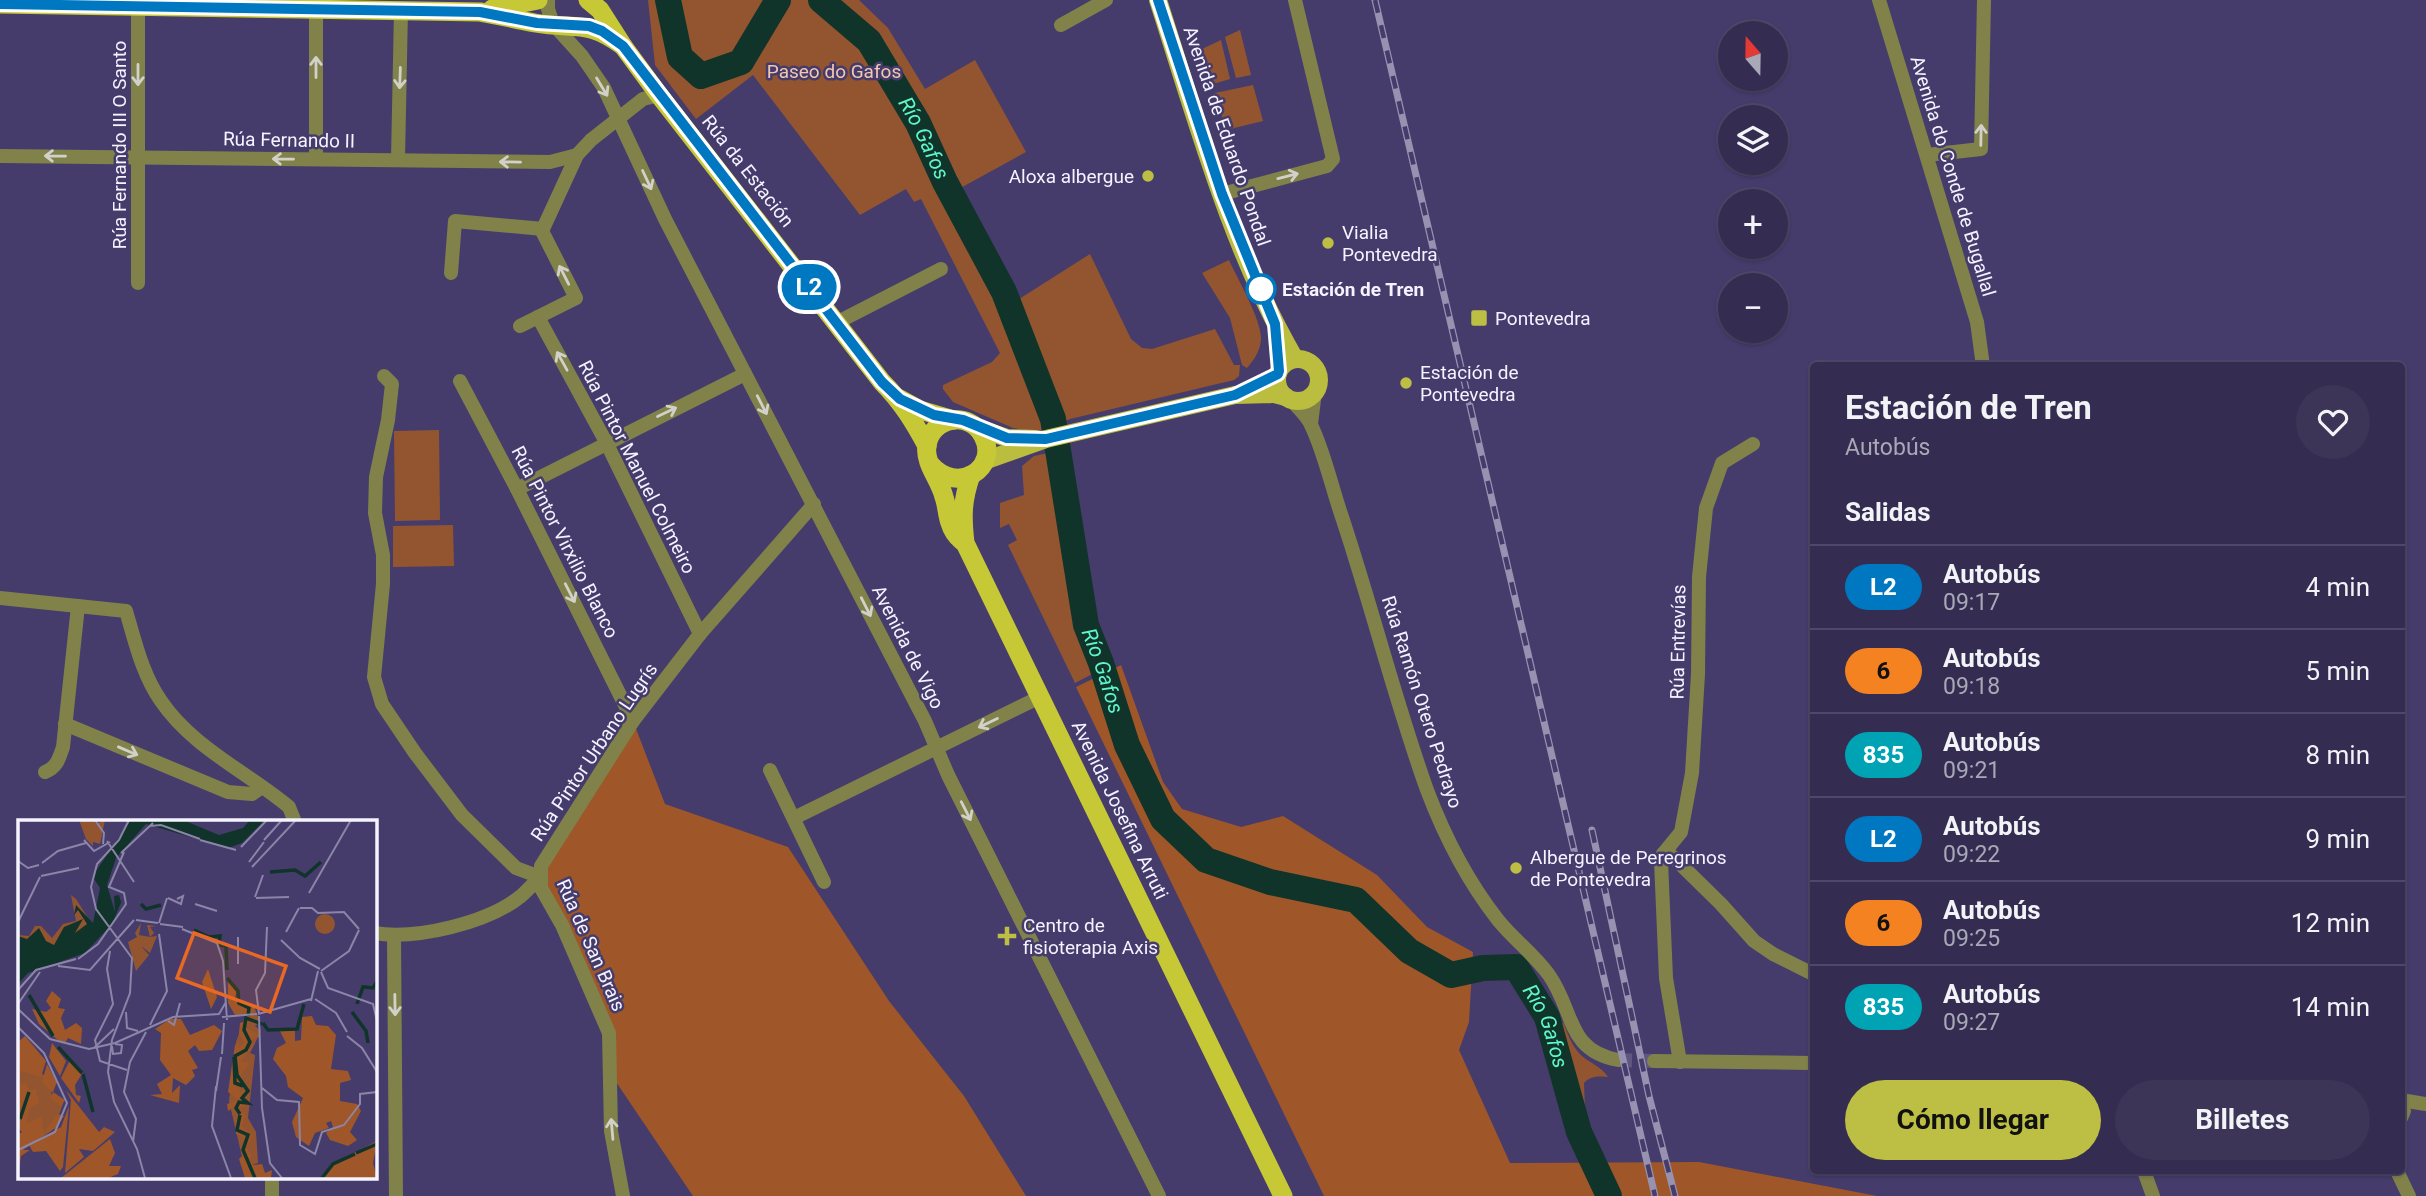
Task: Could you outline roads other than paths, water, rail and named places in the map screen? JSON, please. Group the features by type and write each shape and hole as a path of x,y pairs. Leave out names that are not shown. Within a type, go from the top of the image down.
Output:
{"highway":[{"path":"480,12 537,0"},
{"name":"Rúa da Estación","path":"588,0 600,10 651,93 882,382 900,399 916,424 929,455 944,494 955,535 965,544"},
{"path":"0,4 480,12 553,24 589,26 602,31 623,46"},
{"name":"Rúa da Estación","path":"900,399 920,410 954,419"},
{"path":"954,419 971,423 978,428 986,443 978,468 953,479 944,477 929,455 929,437 944,422 954,419"},
{"name":"Avenida Josefina Arruti","path":"978,468 965,495 962,514 965,544 1283,1196"}],"main road":[{"name":"Avenida de Eduardo Pondal","path":"1158,0 1222,194 1275,324 1295,359"},
{"name":"Avenida de Eduardo Pondal","path":"1275,324 1278,372"},
{"path":"978,468 1046,439 1235,395 1274,394 1305,400 1315,392 1319,380 1316,369 1309,362 1295,359 1278,372 1235,395"},
{"path":"1278,372 1278,385 1288,398"},
{"path":"978,428 1007,438 1046,439"}],"street":[{"path":"537,0 548,9 553,24"},
{"path":"1061,25 1106,0"},
{"path":"1222,194 1332,163 1295,0"},
{"name":"Avenida do Conde de Bugallal","path":"1879,0 1977,322 1986,362"},
{"path":"1927,155 1981,149 1984,0"},
{"name":"Rúa Fernando III O Santo","path":"138,7 138,283"},
{"path":"316,10 316,159"},
{"path":"398,159 401,10"},
{"name":"Avenida de Vigo","path":"553,24 582,56 604,89 665,219 925,721 1159,1196"},
{"path":"542,229 577,155 591,140 651,93"},
{"name":"Rúa Fernando II","path":"0,156 550,162 577,155"},
{"path":"451,273 455,221 542,229"},
{"path":"520,326 576,298 542,229"},
{"path":"836,323 941,269"},
{"name":"Rúa Pintor Manuel Colmeiro","path":"538,317 606,442 700,634"},
{"path":"517,489 745,374"},
{"path":"376,933 394,936 424,934 493,913 520,897 540,877 516,867 462,815 382,704 374,677 383,584 383,555 375,513 376,477 388,420 392,384 384,376"},
{"name":"Rúa Pintor Virxilio Blanco","path":"460,381 633,721"},
{"name":"Rúa Ramón Otero Pedrayo","path":"1311,424 1315,392"},
{"name":"Rúa Ramón Otero Pedrayo","path":"1288,398 1311,424 1359,566 1416,755 1440,819 1464,867 1492,912 1550,976 1583,1044 1594,1053 1618,1060"},
{"name":"Rúa Entrevías","path":"1663,854 1681,832 1692,773 1698,674 1699,577 1706,508 1722,463 1753,444"},
{"name":"Rúa Pintor Urbano Lugrís","path":"540,877 541,866 633,721 700,634 814,504"},
{"path":"0,598 126,611 143,667 161,701 180,725 289,807 295,820"},
{"path":"45,772 58,763 63,747 78,606"},
{"path":"793,818 1040,697"},
{"path":"65,724 228,792 252,794 262,787"},
{"path":"770,770 824,882"},
{"path":"1680,1062 1666,978 1660,870 1663,854 1672,856 1754,941 1810,972"},
{"name":"Rúa de San Brais","path":"540,877 541,888 562,925 609,1032 611,1131 623,1196"},
{"path":"394,936 396,1196"},
{"path":"1654,1061 1810,1063"},
{"path":"2405,1102 2426,1104"},
{"path":"2145,1174 2153,1196"},
{"path":"2398,1174 2409,1196"},
{"path":"272,1178 272,1196"}],"waterway":[{"name":"Río Gafos","path":"668,0 680,57 701,76 741,62 778,0"},
{"name":"Río Gafos","path":"821,0 869,41 918,123 945,182 1004,292 1053,419 1086,625 1127,745 1163,819 1206,860 1270,882 1356,900 1409,951 1451,975 1483,968 1516,967 1547,1017 1579,1132 1609,1196"}],"tunnel":[{"path":"1618,1060 1654,1061"}],"railway":[{"path":"1375,0 1655,1196"},
{"path":"1592,830 1649,1096 1675,1196"}],"place":[{"name":"Aloxa albergue","path":"1148,176"},
{"name":"Vialia Pontevedra","path":"1328,243"},
{"name":"Estación de Tren","path":"1261,289"},
{"name":"Pontevedra","path":"1479,318"},
{"name":"Estación de Pontevedra","path":"1406,383"},
{"name":"Albergue de Peregrinos de Pontevedra","path":"1516,868"},
{"name":"Centro de fisioterapia Axis","path":"1007,936"}],"park label":[{"name":"Paseo do Gafos","path":"834,71"}]}
